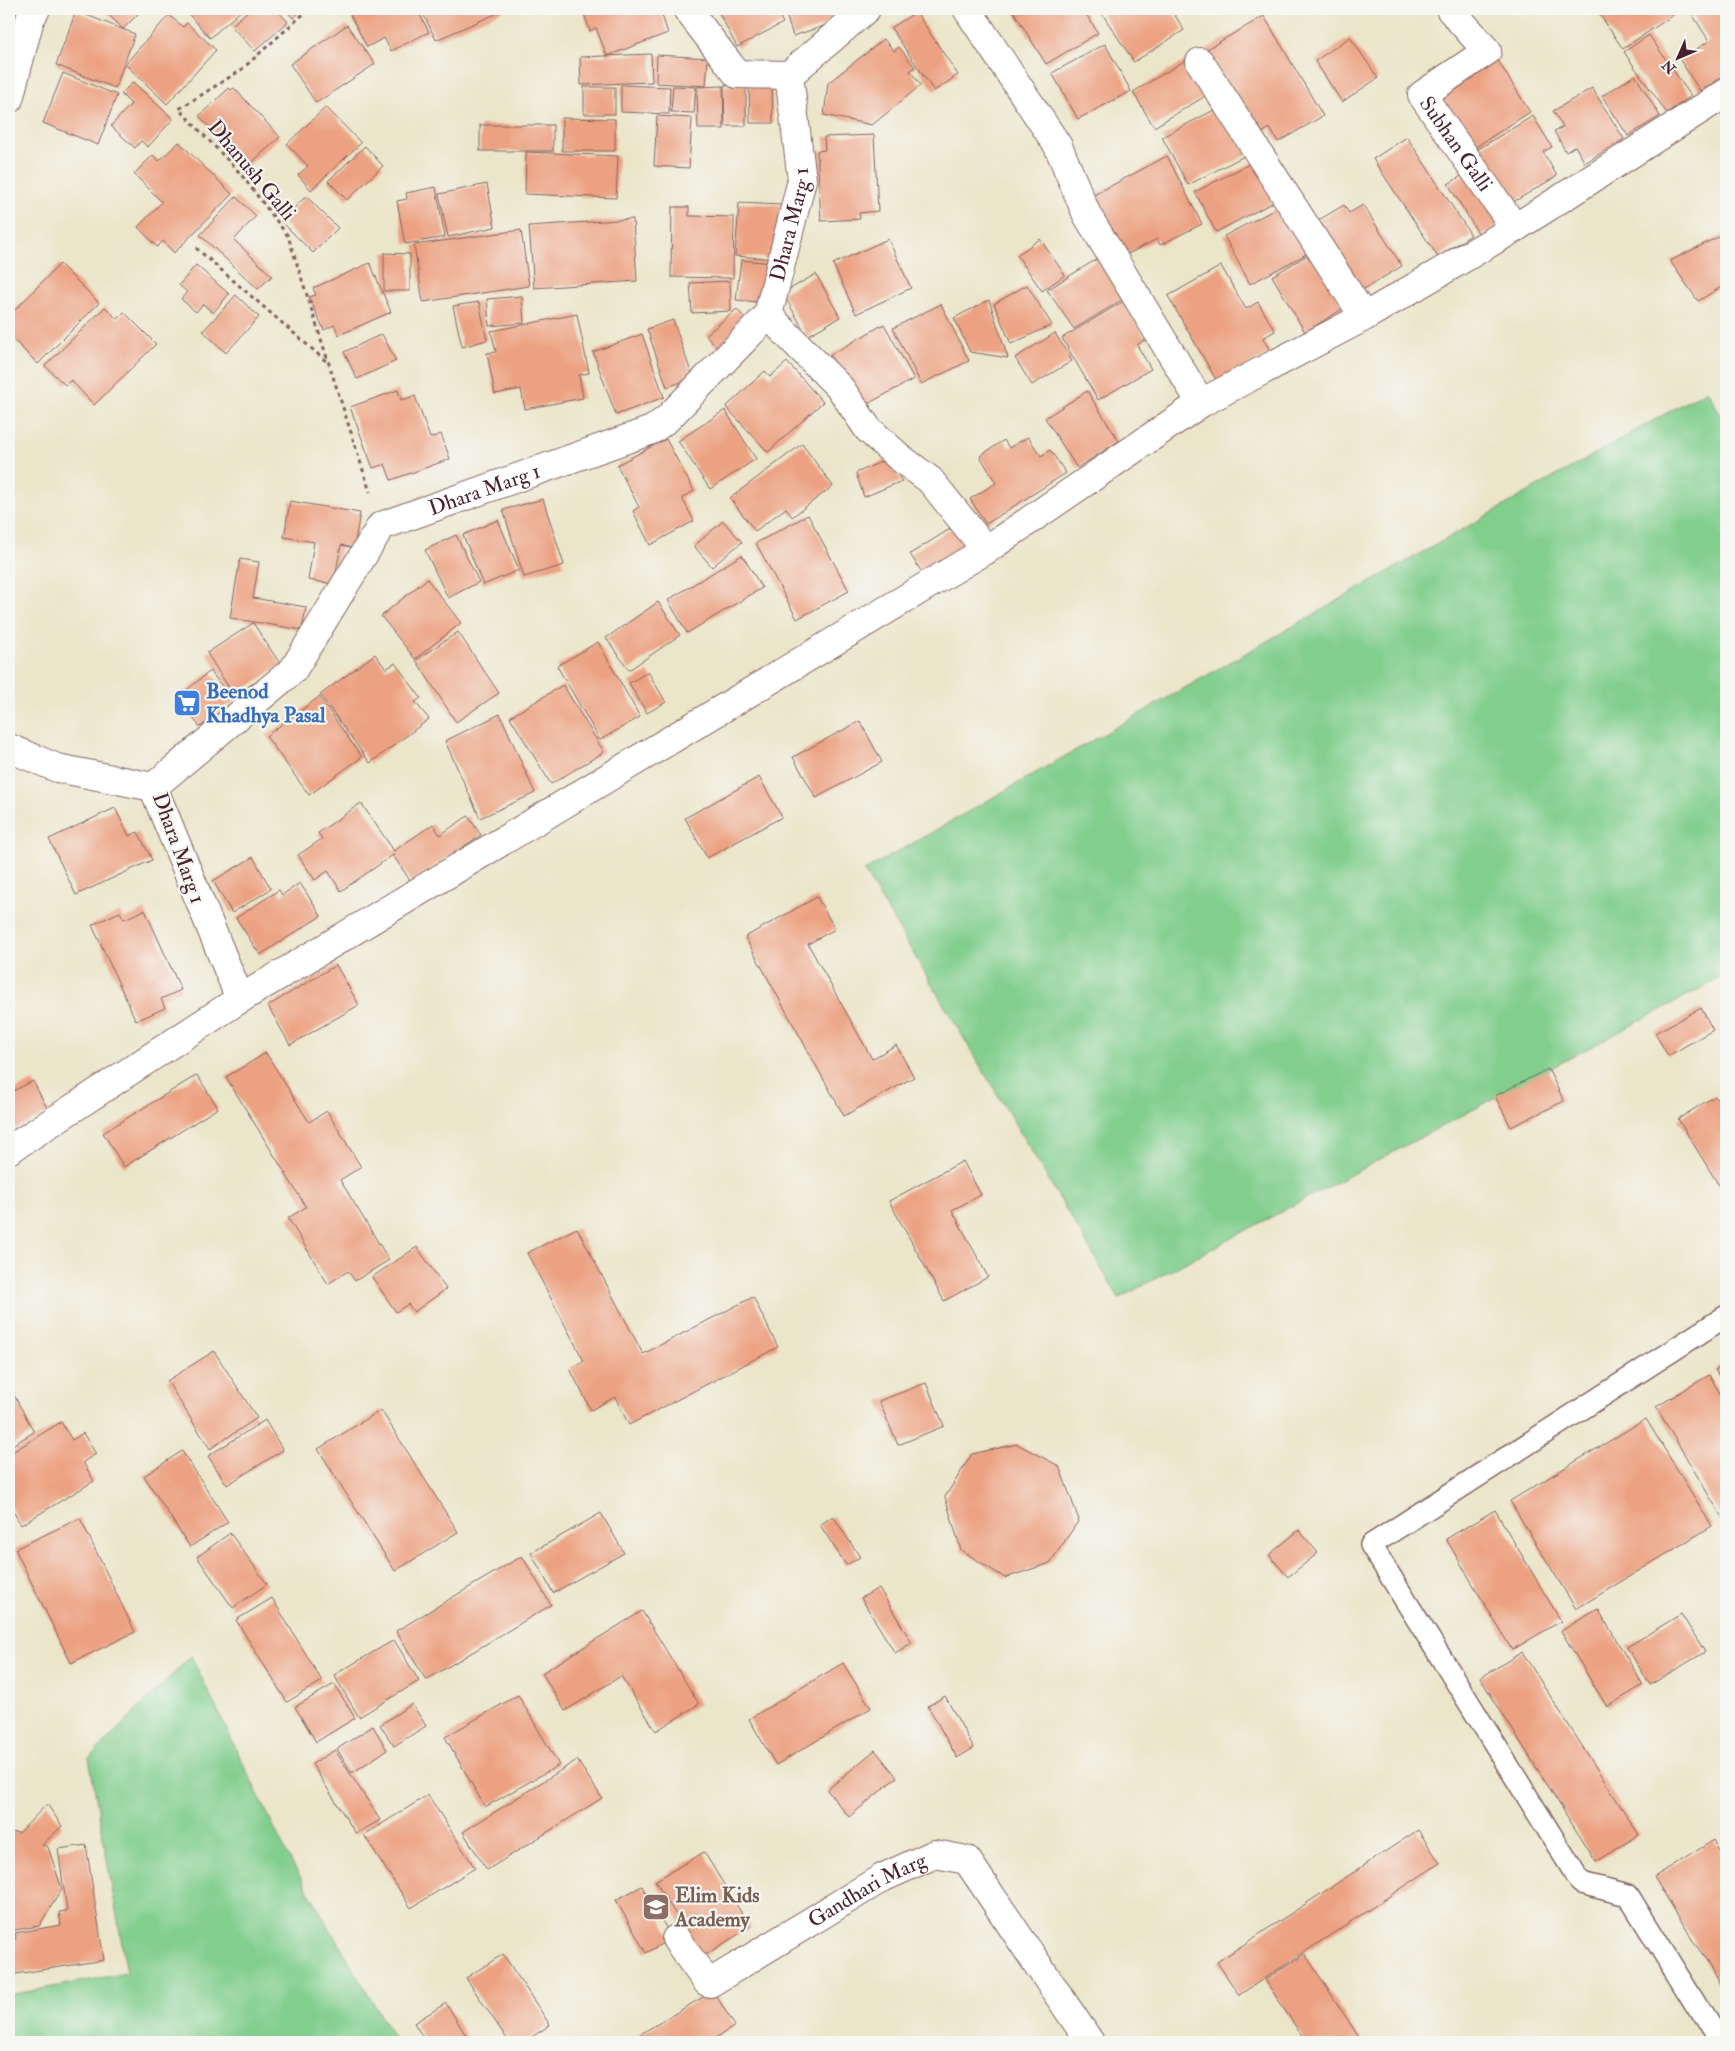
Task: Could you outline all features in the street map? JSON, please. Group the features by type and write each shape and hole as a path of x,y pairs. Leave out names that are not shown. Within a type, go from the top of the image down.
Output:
{"street":[{"path":"9,99 30,19 36,9"},
{"path":"686,9 737,74 789,75 866,9"},
{"path":"967,9 1058,146 1087,215 1201,403"},
{"name":"Subhan Galli","path":"1461,12 1487,51 1422,95 1515,228"},
{"path":"1200,62 1364,317"},
{"name":"Dhara Marg 1","path":"240,999 153,787 293,670 381,526 652,430 667,419 768,315 802,180 789,75"},
{"path":"9,1150 240,999 986,550 1201,403 1364,317 1515,228 1726,93"},
{"path":"768,315 841,389 868,429 930,480 986,550"},
{"path":"9,748 57,768 153,787"},
{"name":"Gandhari Marg","path":"676,1939 707,1982 710,1983 882,1878 935,1854 967,1860 1090,2042"}],"lane":[{"path":"1719,2042 1628,1895 1581,1883 1371,1545 1726,1316"}],"path":[{"name":"Dhanush Galli","path":"309,9 241,70 179,109 240,173 288,236 381,526"},
{"path":"196,248 328,362"}],"green space":[{"path":"1707,390 1726,424 1726,975 1119,1298 864,871"},
{"path":"191,1656 287,1854 396,2042 9,2042 9,1995 127,1973 89,1758"}],"building":[{"path":"103,9 143,9 123,29"},
{"path":"184,9 243,9 210,38"},
{"path":"250,9 276,9 288,22 255,51 231,26"},
{"path":"285,9 304,9 293,18"},
{"path":"347,9 417,9 429,32 391,51 384,38 367,47"},
{"path":"421,9 507,9 436,40"},
{"path":"588,9 665,9 667,13 662,15 668,33 607,56 596,28 590,31 583,11"},
{"path":"717,9 776,9 783,23 737,47"},
{"path":"784,9 832,9 836,22 793,36"},
{"path":"1012,9 1083,9 1098,33 1046,64"},
{"path":"1099,9 1171,9 1184,30 1134,62"},
{"path":"1596,9 1621,9 1623,12 1629,9 1682,9 1623,49"},
{"path":"1689,9 1723,9 1726,14 1726,74 1700,91 1680,60 1709,41"},
{"path":"76,11 135,34 115,88 56,65"},
{"path":"916,12 958,75 934,91 891,28"},
{"path":"169,15 183,27 187,23 216,50 167,104 125,64"},
{"path":"1264,16 1323,116 1278,142 1270,128 1257,136 1207,49"},
{"path":"347,25 375,64 316,103 290,64"},
{"path":"1649,35 1691,96 1667,113 1624,52"},
{"path":"1350,37 1378,78 1342,102 1315,61"},
{"path":"884,39 894,51 899,47 915,67 910,71 921,85 872,125 824,115 828,83"},
{"path":"1105,44 1131,91 1078,119 1052,73"},
{"path":"1493,53 1530,112 1471,150 1433,90"},
{"path":"651,54 652,82 581,85 580,57"},
{"path":"657,55 708,58 706,86 656,83"},
{"path":"1191,57 1212,92 1154,127 1133,92"},
{"path":"63,73 117,95 98,145 43,123"},
{"path":"1635,75 1660,116 1628,136 1602,96"},
{"path":"133,82 173,119 148,147 141,141 135,148 111,126 131,104 121,94"},
{"path":"621,85 670,87 669,114 621,112"},
{"path":"724,85 746,85 746,126 725,126"},
{"path":"772,85 773,123 750,123 749,86"},
{"path":"673,86 696,87 694,113 671,112"},
{"path":"723,86 724,129 698,129 697,87"},
{"path":"584,87 615,87 615,114 584,114"},
{"path":"229,88 231,90 234,88 280,137 247,167 199,116"},
{"path":"1592,88 1624,139 1585,163 1575,146 1566,152 1554,131 1563,127 1553,111"},
{"path":"1222,106 1248,154 1188,185 1162,137"},
{"path":"326,107 361,143 311,190 298,175 308,166 287,144"},
{"path":"657,116 692,118 689,168 654,166"},
{"path":"1533,116 1552,147 1543,152 1557,176 1505,207 1473,152"},
{"path":"562,118 615,119 615,151 562,151"},
{"path":"480,125 553,125 553,151 480,151"},
{"path":"874,135 878,211 859,213 860,219 821,221 817,151 825,150 824,137"},
{"path":"1407,137 1471,235 1438,257 1373,159"},
{"path":"179,142 232,194 174,253 163,241 157,247 138,227 162,202 134,174 153,155 159,161"},
{"path":"365,146 383,166 347,200 328,181"},
{"path":"526,152 618,156 616,198 525,194"},
{"path":"1167,156 1202,224 1160,245 1157,239 1120,258 1088,198"},
{"path":"1257,160 1278,200 1216,232 1195,192"},
{"path":"1470,171 1503,223 1480,236 1448,184"},
{"path":"487,184 495,227 448,237 439,194"},
{"path":"436,187 445,237 405,244 397,201 407,199 406,193"},
{"path":"306,196 338,228 313,253 281,221"},
{"path":"236,197 256,216 234,240 272,276 258,289 200,235"},
{"path":"739,203 781,205 777,259 735,256"},
{"path":"1287,203 1312,251 1250,284 1224,236"},
{"path":"1344,205 1349,213 1363,205 1402,266 1356,294 1312,224"},
{"path":"672,207 689,207 689,216 734,217 733,278 671,277"},
{"path":"633,219 637,281 534,288 529,226"},
{"path":"521,230 529,286 423,302 414,245"},
{"path":"1726,233 1726,284 1698,301 1670,261"},
{"path":"888,239 911,288 856,314 833,264"},
{"path":"1040,239 1065,275 1042,291 1017,255"},
{"path":"384,253 410,254 410,291 384,291"},
{"path":"1311,253 1344,308 1305,332 1272,276"},
{"path":"1100,257 1125,298 1074,329 1047,290"},
{"path":"741,260 773,263 769,303 736,300"},
{"path":"370,263 391,312 339,335 334,325 324,330 309,297 316,295 313,288"},
{"path":"60,264 99,303 38,364 9,335 9,316"},
{"path":"196,265 229,294 213,313 203,304 196,312 181,299 187,292 179,285"},
{"path":"1221,266 1246,309 1258,302 1275,331 1263,338 1271,353 1218,383 1168,296"},
{"path":"816,274 840,317 807,336 783,293"},
{"path":"730,281 731,311 692,313 690,283"},
{"path":"1027,285 1052,325 1011,344 994,304"},
{"path":"236,295 259,317 226,353 203,331"},
{"path":"522,296 524,323 489,326 487,299"},
{"path":"989,300 1008,358 970,352 954,318"},
{"path":"1124,301 1146,339 1137,345 1151,369 1098,400 1062,338"},
{"path":"479,302 487,340 462,347 453,306"},
{"path":"941,304 969,361 921,384 893,328"},
{"path":"105,307 117,319 124,312 156,344 94,405 71,380 65,385 45,366"},
{"path":"737,309 750,325 720,351 706,335"},
{"path":"577,314 589,373 579,375 583,398 525,409 521,389 495,394 487,353 496,352 491,331"},
{"path":"673,320 693,378 667,387 647,329"},
{"path":"884,324 914,379 860,408 830,355"},
{"path":"1055,333 1072,361 1032,385 1015,358"},
{"path":"382,334 396,361 357,379 344,352"},
{"path":"642,334 664,397 616,415 593,352"},
{"path":"787,362 823,402 768,452 726,407 765,371 770,377"},
{"path":"398,390 401,400 415,396 430,438 441,434 450,459 391,480 385,464 373,468 350,407"},
{"path":"1087,391 1119,441 1077,468 1045,418"},
{"path":"725,410 756,459 710,489 678,441"},
{"path":"1028,437 1041,456 1050,450 1066,473 986,524 970,499 996,483 980,456 1004,440 1009,448"},
{"path":"666,439 694,491 682,498 694,521 650,545 633,511 639,507 617,465"},
{"path":"802,444 833,486 792,517 786,508 755,531 730,498"},
{"path":"887,459 902,481 864,497 856,473"},
{"path":"543,499 564,565 524,577 503,510"},
{"path":"290,501 360,513 354,548 341,545 334,584 308,580 314,542 284,537"},
{"path":"808,515 849,591 797,619 756,543"},
{"path":"498,520 519,570 483,585 463,535"},
{"path":"723,521 742,542 712,567 694,546"},
{"path":"953,527 966,546 923,574 910,554"},
{"path":"456,535 479,582 448,598 425,550"},
{"path":"742,555 762,588 687,633 668,600"},
{"path":"240,559 259,562 253,598 306,607 302,630 230,618"},
{"path":"427,579 461,623 415,659 381,616"},
{"path":"658,602 680,635 629,670 606,638"},
{"path":"253,623 281,665 234,696 207,653"},
{"path":"458,632 499,693 456,722 416,660"},
{"path":"598,642 640,717 600,740 557,666"},
{"path":"375,654 386,669 395,663 421,698 415,702 429,719 370,763 320,695"},
{"path":"210,671 234,701 200,727 177,698"},
{"path":"648,672 666,702 647,713 629,683"},
{"path":"563,685 604,752 551,784 510,717"},
{"path":"319,697 362,757 309,795 266,736"},
{"path":"500,714 535,793 480,818 445,741"},
{"path":"860,721 882,762 816,798 793,757"},
{"path":"759,777 782,817 707,858 685,818"},
{"path":"361,803 394,851 433,824 440,835 468,816 481,835 411,882 393,855 341,891 328,871 315,880 298,855 322,839 318,833"},
{"path":"115,808 129,836 138,832 152,860 76,895 49,839"},
{"path":"253,857 271,889 232,913 213,881"},
{"path":"300,883 321,916 260,955 236,918 279,890 282,895"},
{"path":"817,897 835,929 808,944 872,1059 896,1045 914,1077 844,1116 745,937"},
{"path":"145,910 181,990 161,999 165,1008 136,1021 92,925 120,912 124,919"},
{"path":"336,965 359,1005 290,1045 268,1006"},
{"path":"1701,1008 1713,1030 1668,1056 1655,1033"},
{"path":"266,1053 309,1122 327,1111 361,1167 340,1180 389,1260 355,1281 348,1271 328,1284 288,1218 306,1207 226,1077"},
{"path":"1548,1069 1564,1101 1511,1127 1495,1096"},
{"path":"197,1075 218,1108 124,1167 103,1133"},
{"path":"33,1081 49,1112 9,1132 9,1093"},
{"path":"1715,1096 1726,1115 1726,1197 1678,1119"},
{"path":"963,1161 981,1195 952,1210 988,1277 944,1301 889,1201"},
{"path":"577,1228 643,1354 753,1297 778,1347 629,1425 615,1397 591,1410 570,1369 584,1361 527,1253"},
{"path":"417,1247 446,1289 414,1312 408,1304 396,1312 372,1277"},
{"path":"214,1351 257,1418 210,1449 167,1381"},
{"path":"1726,1363 1726,1387 1715,1370"},
{"path":"1709,1375 1726,1404 1726,1524 1656,1407"},
{"path":"926,1383 944,1426 898,1445 879,1401"},
{"path":"9,1386 34,1432 9,1447"},
{"path":"381,1410 458,1532 395,1571 318,1449"},
{"path":"1646,1419 1712,1526 1576,1609 1510,1501"},
{"path":"265,1420 283,1450 227,1485 208,1456"},
{"path":"61,1422 72,1440 83,1433 96,1454 83,1462 94,1481 21,1525 9,1504 9,1454"},
{"path":"1017,1444 1059,1466 1079,1520 1050,1563 1005,1578 961,1550 945,1497 972,1454"},
{"path":"182,1451 228,1522 190,1547 144,1476"},
{"path":"1495,1510 1561,1621 1512,1650 1446,1539"},
{"path":"601,1513 624,1553 553,1593 531,1553"},
{"path":"833,1516 860,1557 846,1565 820,1525"},
{"path":"80,1518 135,1632 71,1663 15,1549"},
{"path":"1299,1530 1318,1553 1288,1577 1269,1555"},
{"path":"230,1533 267,1584 233,1608 197,1557"},
{"path":"522,1556 551,1605 426,1680 396,1631"},
{"path":"879,1588 912,1643 895,1653 861,1598"},
{"path":"272,1598 322,1681 287,1702 236,1620"},
{"path":"1598,1609 1643,1685 1607,1707 1561,1631"},
{"path":"642,1611 699,1704 656,1731 621,1676 565,1711 542,1673"},
{"path":"1681,1614 1705,1652 1650,1685 1627,1647"},
{"path":"394,1640 419,1681 359,1717 334,1675"},
{"path":"1522,1652 1639,1835 1596,1862 1480,1678"},
{"path":"843,1663 871,1708 776,1765 749,1719"},
{"path":"334,1684 355,1718 316,1742 295,1707"},
{"path":"518,1695 559,1765 485,1807 445,1737"},
{"path":"945,1696 974,1748 957,1758 928,1706"},
{"path":"412,1704 426,1726 394,1746 380,1725"},
{"path":"373,1726 387,1750 352,1773 337,1749"},
{"path":"335,1750 380,1820 356,1834 312,1764"},
{"path":"875,1750 897,1777 849,1817 827,1790"},
{"path":"577,1760 602,1798 487,1870 463,1832"},
{"path":"428,1795 475,1868 411,1908 364,1835"},
{"path":"47,1804 62,1826 42,1845 48,1847 62,1889 39,1926 9,1931 9,1832 19,1833"},
{"path":"1418,1830 1440,1863 1239,1995 1217,1962"},
{"path":"1714,1840 1726,1860 1726,1993 1654,1877"},
{"path":"86,1845 104,1960 9,1975 9,1940 16,1939 15,1933 61,1925 59,1912 67,1911 58,1849"},
{"path":"704,1852 750,1927 702,1957 655,1881"},
{"path":"642,1886 672,1938 646,1953 616,1900"},
{"path":"503,1954 550,2025 524,2042 509,2042 466,1978"},
{"path":"1305,1954 1362,2042 1306,2042 1265,1980"},
{"path":"713,1991 735,2026 709,2042 627,2042"},
{"path":"446,2003 470,2042 426,2042 414,2023"}],"place":[{"name":"Beenod Khadhya Pasal","path":"187,703"},
{"name":"Elim Kids Academy","path":"656,1907"}]}
